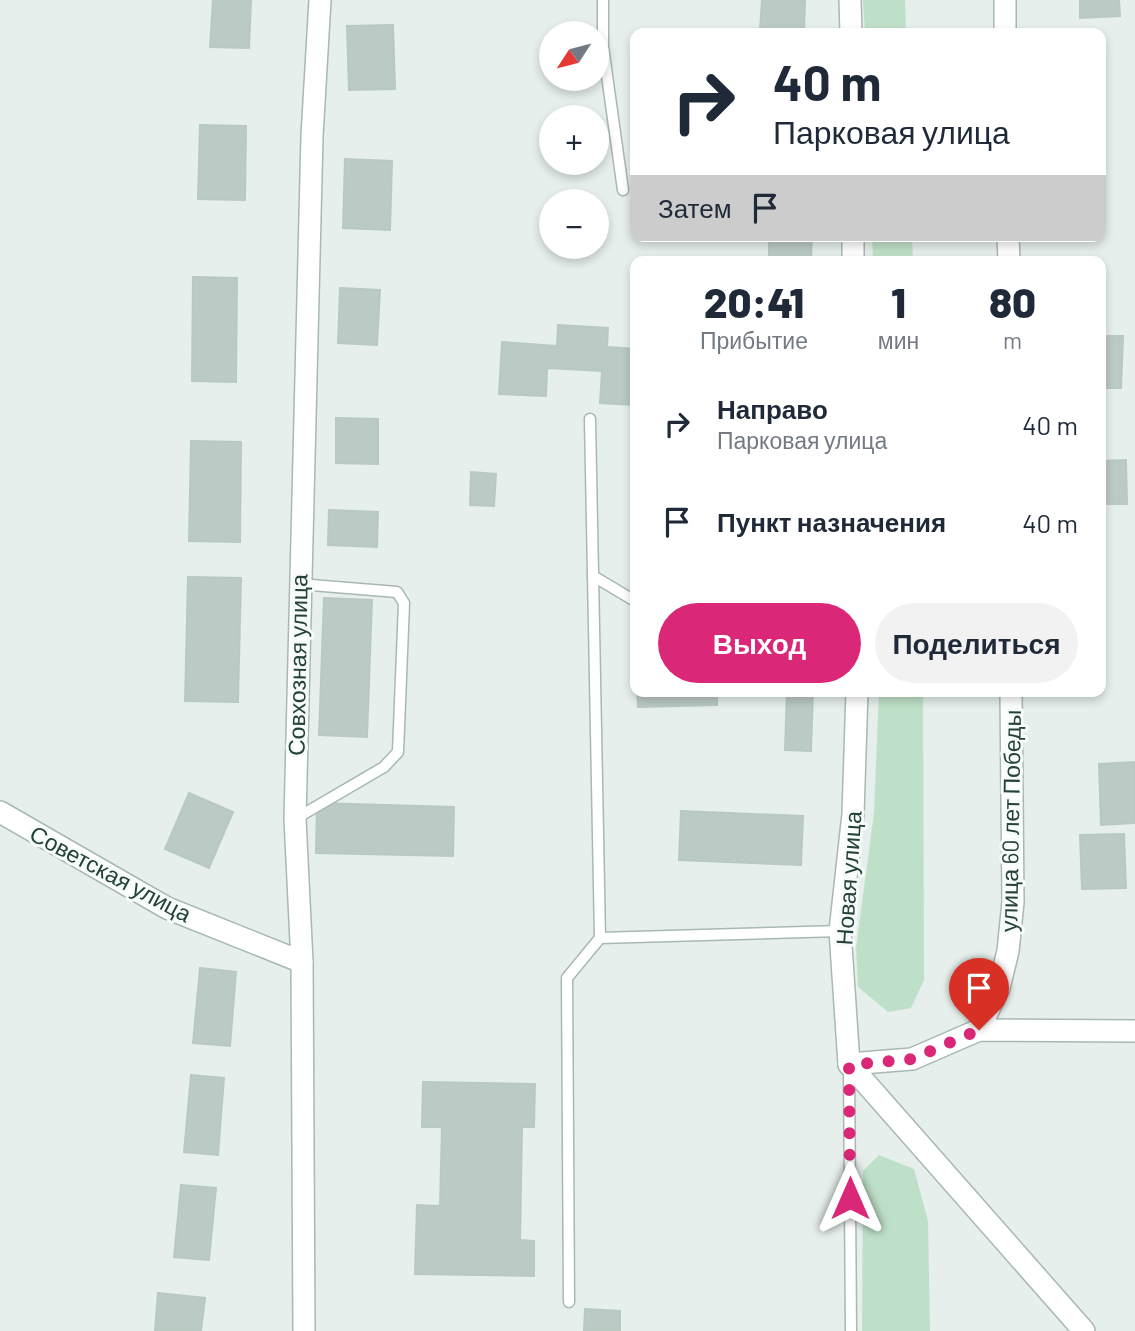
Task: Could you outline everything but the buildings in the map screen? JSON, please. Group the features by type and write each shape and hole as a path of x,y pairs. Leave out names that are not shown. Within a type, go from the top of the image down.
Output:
{"street":[{"name":"Совхозная улица","path":"304,1331 302,962 295,819 312,136 320,0"},
{"path":"850,0 851,28"},
{"path":"1005,0 1005,28"},
{"name":"Новая улица","path":"849,1065 840,931 853,814 857,697"},
{"name":"улица 60 лет Победы","path":"979,1030 999,988 1009,951 1013,902 1012,697"},
{"name":"Советская улица","path":"0,812 167,908 302,962"},
{"path":"849,1065 912,1059 979,1030 1135,1031"},
{"path":"849,1065 1084,1331"}],"lane":[{"path":"603,0 603,47 623,190"},
{"path":"569,1302 567,978 600,938 590,419"},
{"path":"593,576 630,598"},
{"path":"295,819 384,767 398,752 404,603 397,592 299,584"},
{"path":"600,938 840,931"},
{"path":"849,1065 851,1331"}],"green space":[{"path":"863,0 905,0 906,28 865,28"},
{"path":"872,242 912,242 913,256 873,256"},
{"path":"879,697 923,697 924,980 911,1008 888,1012 858,987 856,948 874,813"},
{"path":"879,1155 914,1169 928,1221 930,1331 862,1331 863,1171"}],"route":[{"path":"850,1198 849,1065 912,1059 979,1030"}]}
